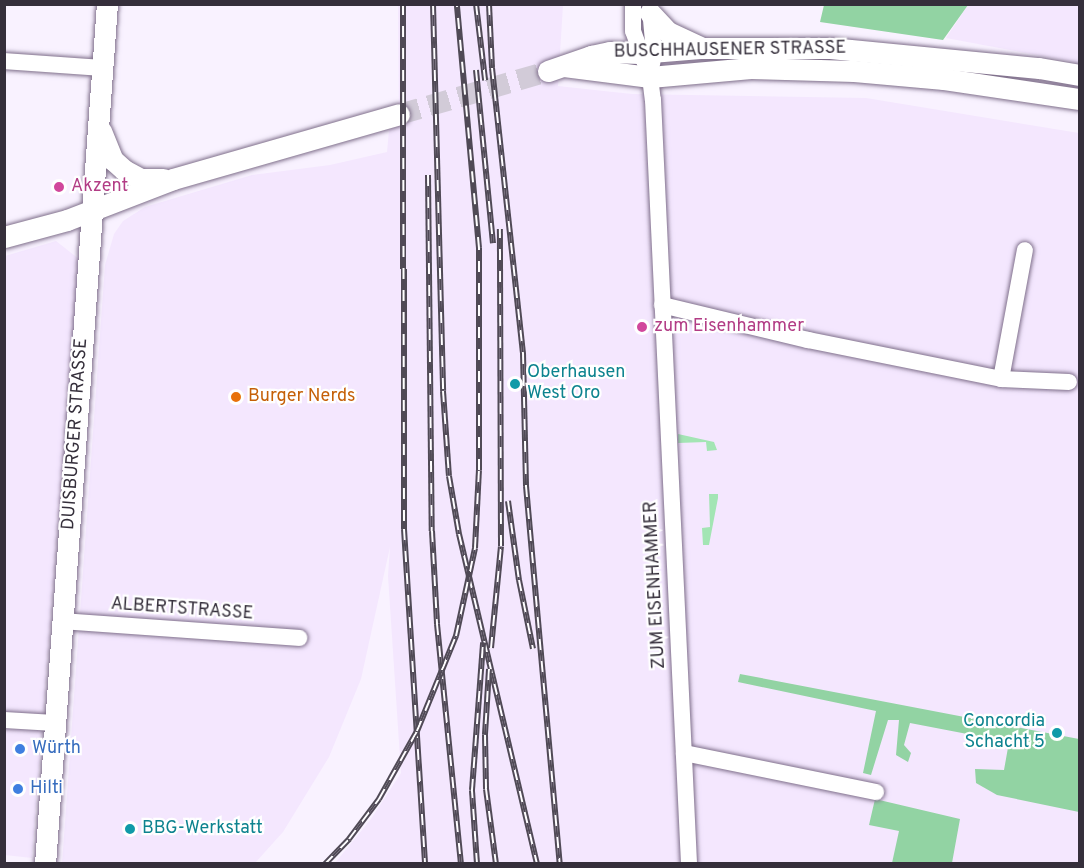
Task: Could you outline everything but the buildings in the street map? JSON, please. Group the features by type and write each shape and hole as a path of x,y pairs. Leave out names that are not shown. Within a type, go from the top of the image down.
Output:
{"main road":[{"name":"DUISBURGER STRASSE","path":"45,864 107,4"},
{"path":"644,7 668,32 700,48"},
{"name":"BUSCHHAUSENER STRASSE","path":"1080,75 1039,68 867,49 700,48 601,54 554,69 650,77 751,68 854,71 944,79 1080,99"},
{"path":"4,237 67,220 93,208 173,179 399,114"},
{"path":"98,122 113,160 124,170 141,179 173,179"}],"street":[{"name":"ZUM EISENHAMMER","path":"644,7 653,100 689,864"},
{"path":"4,61 102,68"},
{"path":"1001,379 1025,250"},
{"path":"662,305 808,340 1001,379 1069,382"},
{"name":"ALBERTSTRASSE","path":"62,621 299,638"},
{"path":"4,720 55,723"},
{"path":"684,753 876,792"}],"shaded area":[{"path":"398,5 563,5 558,86 632,94 866,98 1079,133 1079,863 335,863 371,819 401,773 388,576 390,547 361,679 329,757 283,832 255,863 62,864 105,265 114,234 123,221 145,207 252,175 330,165 387,152 389,130 399,126"},
{"path":"968,5 1079,5 1079,63 946,38"},
{"path":"56,241 79,259 32,858 5,855 5,256"}],"green space":[{"path":"824,4 968,5 943,40 820,22"},
{"path":"678,434 714,442 717,450 707,451 706,442 678,443"},
{"path":"709,494 718,494 718,498 709,545 703,545 702,528 710,527"},
{"path":"740,674 1079,739 1079,812 997,795 976,783 975,769 1004,770 1009,742 910,723 904,745 911,753 908,762 896,755 899,720 888,720 871,775 863,773 876,711 738,682"},
{"path":"875,799 960,819 952,863 892,863 899,831 869,825"}],"tunnel":[{"path":"399,114 548,71"}],"railway":[{"path":"403,4 404,529 425,864"},
{"path":"433,4 443,391 449,476 459,534 537,864"},
{"path":"325,864 349,839 379,799 417,731 456,636 475,548 479,470 479,248 457,4"},
{"path":"476,4 485,80"},
{"path":"489,4 492,68 523,353 526,486 560,864"},
{"path":"476,70 493,243"},
{"path":"428,175 432,531 437,624 461,864"},
{"path":"491,648 501,546 500,229"},
{"path":"508,501 519,580 533,649"},
{"path":"477,864 472,790 483,642"},
{"path":"489,669 485,735 486,789 496,864"}],"place":[{"name":"Akzent","path":"59,187"},
{"name":"zum Eisenhammer","path":"642,327"},
{"name":"Oberhausen West Oro","path":"515,384"},
{"name":"Burger Nerds","path":"236,397"},
{"name":"Concordia Schacht 5","path":"1057,733"},
{"name":"Würth","path":"20,749"},
{"name":"Hilti","path":"18,789"},
{"name":"BBG-Werkstatt","path":"130,829"}]}
